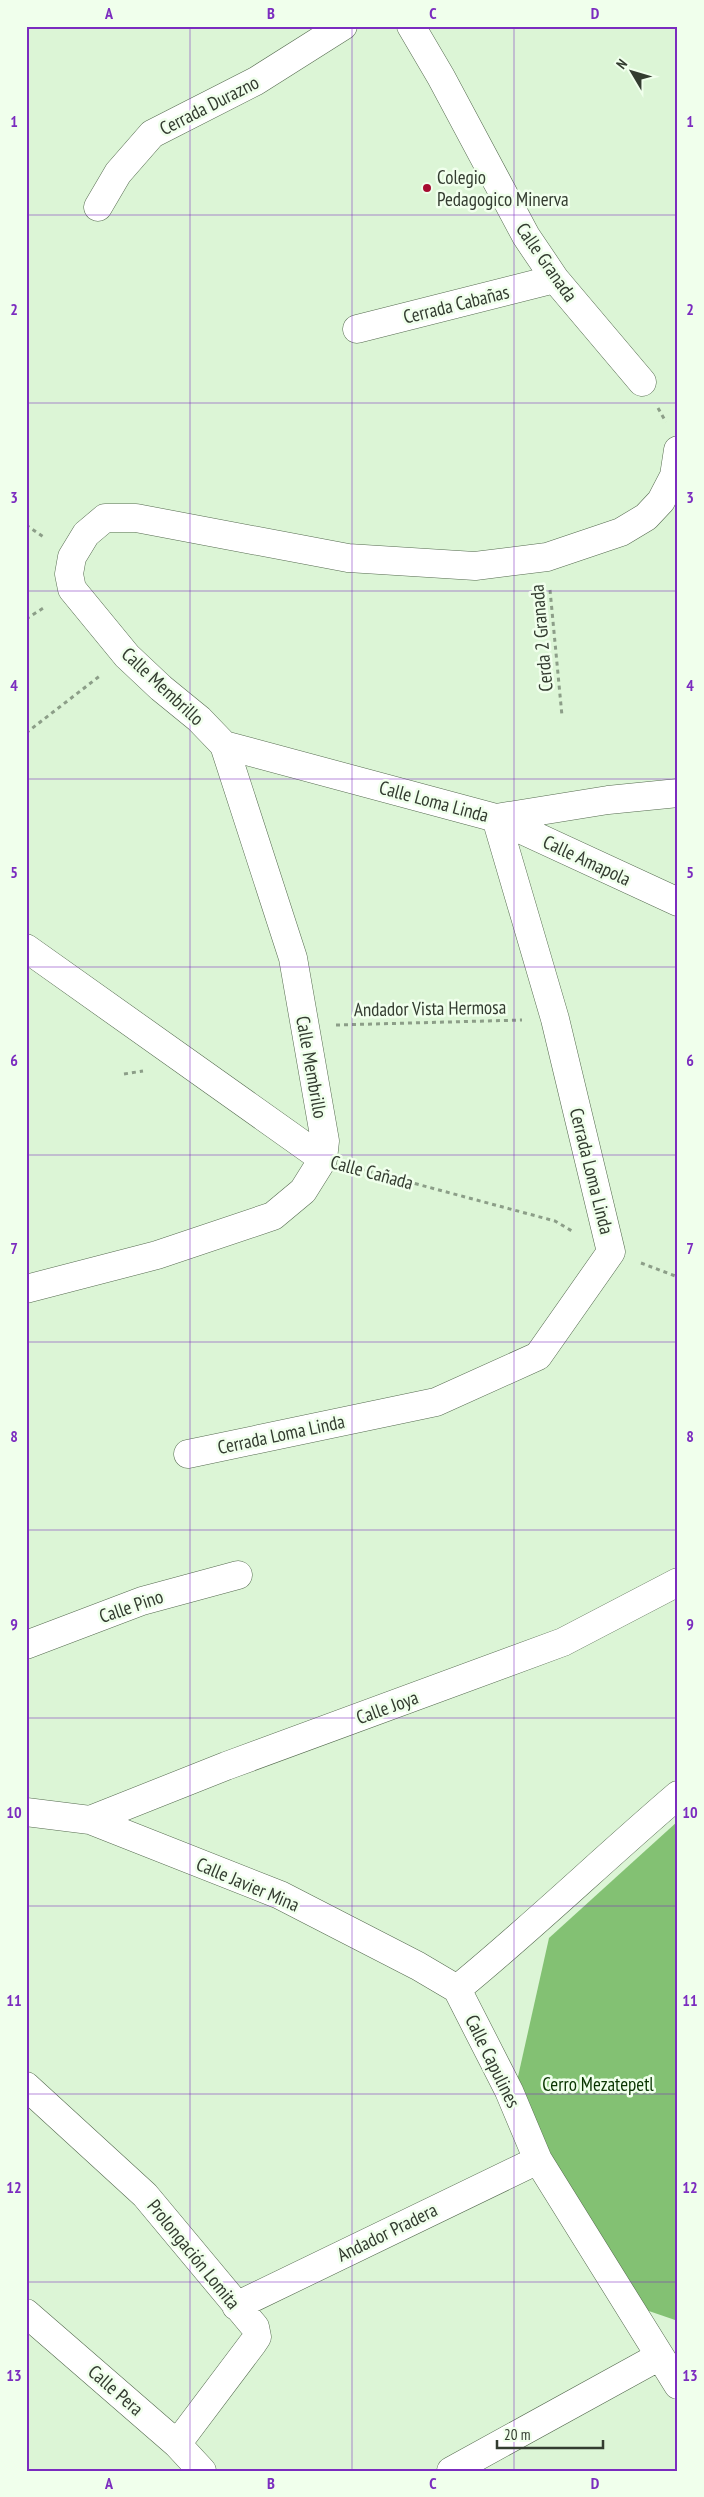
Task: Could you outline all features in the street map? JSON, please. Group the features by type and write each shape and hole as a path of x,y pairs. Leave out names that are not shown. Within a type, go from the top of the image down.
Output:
{"street":[{"name":"Cerrada Durazno","path":"98,207 118,173 152,134 256,81 343,26"},
{"name":"Calle Granada","path":"411,26 446,85 526,236 555,279 642,382"},
{"name":"Cerrada Cabañas","path":"357,329 555,279"},
{"name":"Calle Membrillo","path":"26,1289 158,1255 273,1216 303,1191 323,1159 325,1141 293,958 224,745 199,719 161,688 127,656 72,589 69,574 72,557 86,534 105,518 136,518 348,558 475,566 547,557 621,532 646,517 662,501 674,476 678,450"},
{"name":"Calle Loma Linda","path":"224,745 496,818 608,800 678,793"},
{"name":"Calle Amapola","path":"496,818 678,902"},
{"name":"Cerrada Loma Linda","path":"188,1454 436,1402 538,1356 612,1252 555,1019 496,818"},
{"name":"Calle Cañada","path":"26,948 323,1159"},
{"name":"Calle Pino","path":"26,1645 142,1601 238,1575"},
{"name":"Calle Joya","path":"90,1820 226,1766 563,1642 678,1582"},
{"path":"457,1989 516,1941 620,1844 678,1795"},
{"name":"Calle Javier Mina","path":"26,1812 90,1820 280,1895 418,1966 457,1989"},
{"name":"Calle Capulines","path":"457,1989 509,2091 538,2160 678,2385"},
{"name":"Prolongación Lomita","path":"26,2086 145,2195 255,2328 257,2337 177,2444"},
{"name":"Andador Pradera","path":"236,2306 538,2160"},
{"name":"Calle Pera","path":"30,2320 177,2444 202,2471"},
{"path":"452,2471 660,2356"}],"path":[{"name":"Cerda 2 Granada","path":"547,557 562,716"},
{"path":"26,733 127,656"},
{"name":"Andador Vista Hermosa","path":"306,1025 555,1019"},
{"name":"Calle Cañada","path":"323,1159 555,1221 612,1252 678,1277"}],"green space":[{"name":"Cerro Mezatepetl","path":"678,1821 678,2321 643,2309 513,2099 549,1938"}],"place":[{"name":"Colegio Pedagogico Minerva","path":"427,188"}]}
